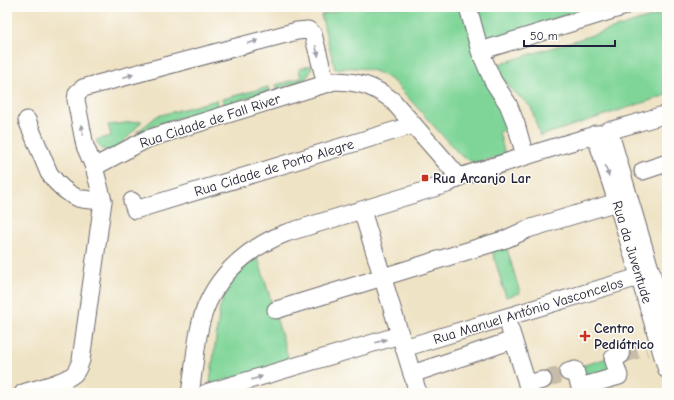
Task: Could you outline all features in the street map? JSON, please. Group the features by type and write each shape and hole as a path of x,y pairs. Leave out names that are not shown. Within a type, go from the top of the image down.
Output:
{"street":[{"path":"468,7 480,51 493,81 508,104 516,124 525,156"},
{"path":"480,51 623,7"},
{"path":"23,393 46,389 65,379 77,370 81,360 103,201 94,167 86,146 76,100 77,93 83,88 289,33 308,30 313,34 326,84"},
{"name":"Rua Cidade de Fall River","path":"94,167 147,139 326,84 335,82 353,82 379,91 392,100 459,177"},
{"path":"190,393 200,326 211,296 224,276 232,267 246,254 271,239 447,184 459,177 525,156 667,114"},
{"path":"27,120 49,173 54,180 78,198 103,201"},
{"name":"Rua Cidade de Porto Alegre","path":"133,206 413,125"},
{"name":"Rua da Juventude","path":"602,132 617,202 645,275 667,326"},
{"name":"Rua da Juventude","path":"602,132 645,275 653,346 667,370"},
{"path":"643,171 667,163"},
{"path":"276,310 382,276 506,239 528,229 617,202"},
{"path":"360,211 364,217 418,393"},
{"name":"Rua Manuel António Vasconcelos","path":"206,393 402,342 506,318 645,275"},
{"path":"506,318 513,340 533,386"},
{"path":"412,374 513,340"},
{"path":"568,372 575,370 580,387 619,376 613,358 621,355"}],"green space":[{"path":"351,7 460,7 512,128 499,132 505,155 474,163 460,155 395,83 388,78 367,69 335,69 321,15"},
{"path":"476,7 591,7 485,41"},
{"path":"667,12 667,95 540,136 531,107 509,87 493,66"},
{"path":"312,65 311,71 304,79 276,89 275,85 301,78 299,69"},
{"path":"268,87 269,91 224,105 222,99"},
{"path":"217,100 218,106 158,124 136,133 157,116"},
{"path":"142,121 126,139 113,149 106,150 101,148 96,140 111,136 108,125"},
{"path":"506,245 520,293 506,297 492,250"},
{"path":"258,258 290,363 210,384 220,307 234,279 245,267"},
{"path":"608,358 612,370 582,379 578,367"}],"tunnel":[{"path":"621,355 646,348"},
{"path":"543,380 568,372"}],"place":[{"name":"Rua Arcanjo Lar","path":"425,178"},
{"name":"Centro Pediátrico","path":"585,336"}]}
